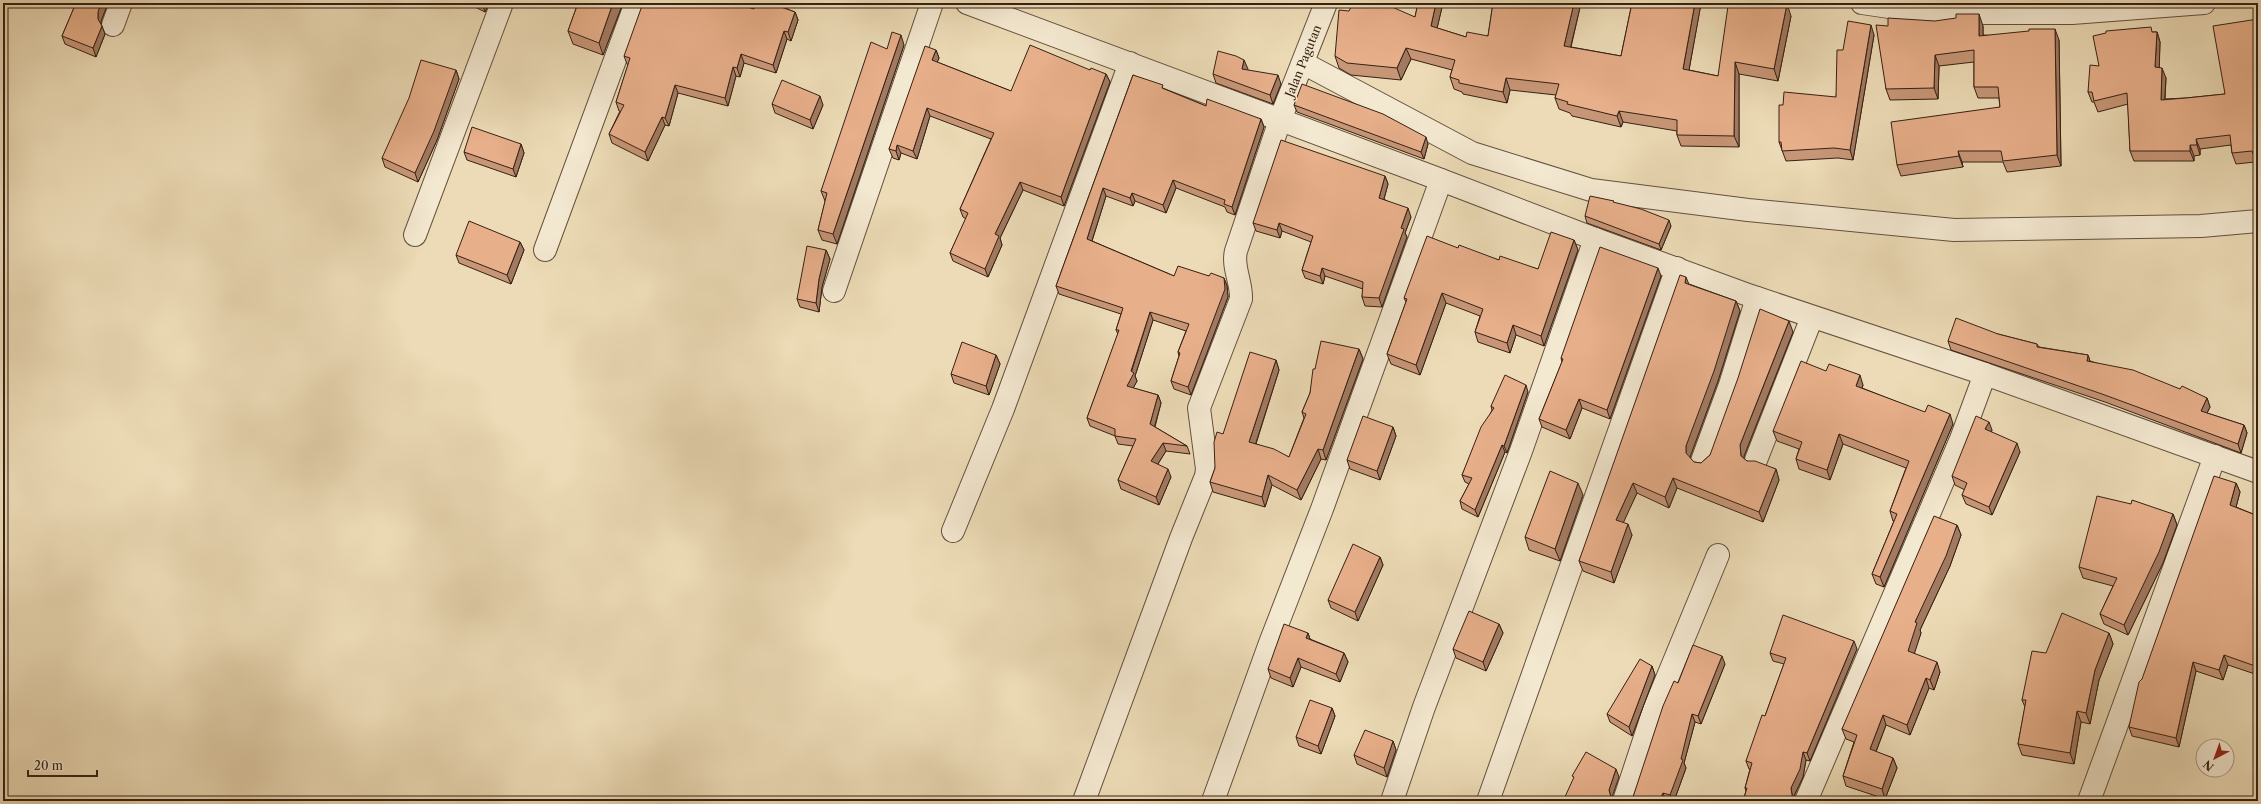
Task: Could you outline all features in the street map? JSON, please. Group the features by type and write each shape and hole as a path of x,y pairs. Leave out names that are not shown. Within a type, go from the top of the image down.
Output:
{"street":[{"path":"113,25 121,3"},
{"path":"415,235 502,3"},
{"path":"545,250 636,3"},
{"path":"834,291 932,3"},
{"path":"967,3 1595,239 1757,298 1985,374 2258,472"},
{"name":"Jalan Pagutan","path":"1084,801 1122,702 1178,545 1207,472 1200,408 1241,299 1241,290 1235,263 1236,251 1280,120 1304,63 1326,3"},
{"path":"1862,3 1930,13 2072,13 2204,3"},
{"path":"953,531 1003,409 1130,63"},
{"path":"1304,63 1472,153 1591,190 1748,210 1954,230 2201,226 2258,221"},
{"path":"1213,801 1270,643 1325,501 1441,180"},
{"path":"1392,801 1424,707 1521,451 1595,239"},
{"path":"1488,801 1677,268"},
{"path":"1702,461 1730,385 1757,298"},
{"path":"1756,460 1812,317"},
{"path":"1806,801 1961,438 1985,374"},
{"path":"2089,801 2215,456"},
{"path":"1624,801 1654,710 1718,555"}],"building":[{"path":"76,3 101,3 98,12 98,19 102,26 93,48 62,36"},
{"path":"578,3 613,3 599,43 568,31"},
{"path":"643,3 721,3 725,5 725,3 734,3 754,9 756,3 783,3 781,7 795,12 788,32 784,31 773,65 741,54 737,68 733,67 725,98 675,85 665,118 662,117 645,152 609,134 624,105 616,102 630,58 624,56"},
{"path":"1353,3 1383,3 1415,17 1418,3 1436,3 1431,26 1466,37 1467,32 1488,36 1493,3 1574,3 1564,46 1621,56 1632,3 1695,3 1683,69 1718,76 1728,6 1732,7 1732,3 1787,4 1774,69 1735,62 1734,136 1677,135 1677,120 1619,111 1617,116 1567,104 1568,102 1555,98 1559,84 1506,78 1503,92 1459,83 1459,80 1450,77 1455,60 1406,48 1397,68 1347,63 1335,56 1339,10 1349,11"},
{"path":"1956,14 1979,14 1979,36 2029,31 2029,29 2055,29 2057,155 2003,161 2001,151 1958,151 1959,156 1897,165 1891,122 2000,107 1998,87 1974,87 1974,50 1935,55 1934,88 1886,89 1876,25 1888,26 1888,18 1935,21 1956,18"},
{"path":"2258,19 2258,154 2253,154 2252,151 2232,153 2230,135 2196,139 2197,145 2190,145 2190,151 2130,151 2127,93 2094,101 2092,92 2088,92 2090,65 2099,66 2093,36 2106,33 2106,31 2151,27 2152,32 2157,32 2155,67 2162,68 2161,100 2225,94 2213,26"},
{"path":"1848,21 1871,25 1850,150 1834,148 1782,151 1781,142 1779,142 1779,105 1783,105 1784,92 1836,97 1837,50 1843,50"},
{"path":"892,32 901,35 833,234 818,230 827,193 821,191 871,42 887,49"},
{"path":"1030,45 1090,70 1091,68 1106,74 1061,197 1020,182 995,234 999,236 985,269 950,253 968,213 960,209 994,133 927,108 913,151 897,145 896,151 889,149 925,46 936,50 932,60 1011,91"},
{"path":"1218,51 1244,60 1242,69 1278,75 1270,95 1213,74"},
{"path":"421,60 456,70 434,131 415,173 382,158 409,98"},
{"path":"1133,75 1163,85 1162,88 1206,106 1207,99 1261,119 1232,207 1224,204 1225,200 1173,180 1163,205 1132,193 1130,198 1103,188 1087,239 1174,276 1178,266 1209,276 1211,273 1224,278 1225,289 1188,387 1171,381 1180,353 1178,352 1189,324 1150,312 1131,371 1134,373 1127,386 1158,395 1150,424 1187,446 1163,443 1151,461 1168,469 1156,497 1118,480 1136,439 1115,436 1115,429 1087,418 1119,330 1116,330 1123,308 1056,286"},
{"path":"782,80 820,96 810,120 772,104"},
{"path":"1302,84 1383,114 1426,137 1421,152 1294,105"},
{"path":"472,127 521,144 513,169 464,152"},
{"path":"1281,140 1385,176 1379,198 1408,208 1401,228 1404,229 1379,298 1362,297 1363,282 1322,268 1320,276 1302,270 1313,236 1279,223 1277,230 1253,223"},
{"path":"1590,196 1641,209 1669,220 1659,244 1585,216"},
{"path":"469,221 520,242 507,275 456,255"},
{"path":"1551,232 1574,240 1541,336 1513,325 1507,343 1475,332 1483,309 1442,293 1416,365 1387,354 1407,299 1404,298 1427,236 1458,248 1459,245 1499,260 1500,256 1538,269"},
{"path":"807,246 826,250 819,279 816,303 797,299"},
{"path":"1600,247 1658,268 1607,410 1579,399 1566,430 1539,419 1563,359 1561,358"},
{"path":"1680,275 1686,277 1685,283 1736,301 1714,371 1686,446 1686,453 1694,462 1701,463 1710,455 1738,378 1760,309 1789,321 1740,445 1741,456 1747,461 1755,461 1776,469 1759,512 1673,478 1665,497 1633,483 1616,520 1628,524 1611,572 1579,561"},
{"path":"1956,318 1998,334 2037,344 2037,347 2088,355 2087,361 2133,370 2180,389 2182,386 2207,398 2201,411 2244,425 2238,444 2102,394 1948,341"},
{"path":"1321,341 1359,349 1323,450 1318,449 1297,490 1268,475 1262,497 1210,482 1215,468 1214,442 1217,432 1223,434 1250,352 1276,360 1249,442 1274,449 1289,457 1306,414 1302,412 1310,393 1313,369 1315,369"},
{"path":"962,342 996,355 986,386 951,374"},
{"path":"1801,361 1826,371 1829,364 1860,375 1856,386 1925,412 1928,405 1950,414 1880,577 1872,574 1897,514 1890,511 1909,461 1839,434 1827,470 1796,459 1802,442 1773,431"},
{"path":"1505,375 1526,385 1504,446 1502,445 1475,510 1460,501 1472,478 1462,475 1481,427 1494,408 1491,406"},
{"path":"1363,416 1393,427 1377,471 1347,460"},
{"path":"1976,416 1989,422 1985,429 2017,443 1989,507 1962,495 1967,483 1952,476"},
{"path":"1550,471 1578,483 1555,549 1525,537"},
{"path":"2214,476 2236,483 2230,505 2258,516 2258,667 2224,655 2219,670 2193,662 2176,738 2129,727 2139,682 2142,679"},
{"path":"2097,496 2131,504 2132,500 2173,514 2159,552 2124,625 2100,614 2117,578 2079,567"},
{"path":"1934,516 1957,525 1946,556 1915,622 1917,623 1908,651 1937,662 1930,680 1926,678 1907,725 1883,715 1870,749 1893,758 1882,789 1843,776 1857,735 1842,729"},
{"path":"1353,544 1380,557 1355,612 1328,600"},
{"path":"1469,611 1499,624 1483,662 1453,649"},
{"path":"2062,613 2109,633 2095,670 2086,713 2077,711 2070,753 2018,744 2026,700 2022,700 2032,651 2046,653"},
{"path":"1783,615 1854,641 1807,753 1803,752 1800,769 1791,788 1793,801 1743,801 1752,763 1746,761 1762,715 1765,716 1786,658 1770,653"},
{"path":"1284,624 1308,633 1306,638 1344,653 1336,674 1298,658 1290,678 1268,669"},
{"path":"1693,645 1722,656 1698,716 1692,714 1681,759 1683,760 1670,795 1663,793 1659,801 1630,801 1633,797 1663,706 1674,681 1678,683"},
{"path":"1640,659 1652,666 1629,727 1607,714"},
{"path":"1310,700 1332,708 1318,746 1296,737"},
{"path":"1365,730 1393,741 1384,768 1354,755"},
{"path":"1586,752 1616,769 1609,790 1612,801 1568,801 1564,799 1574,777 1572,776"}]}
